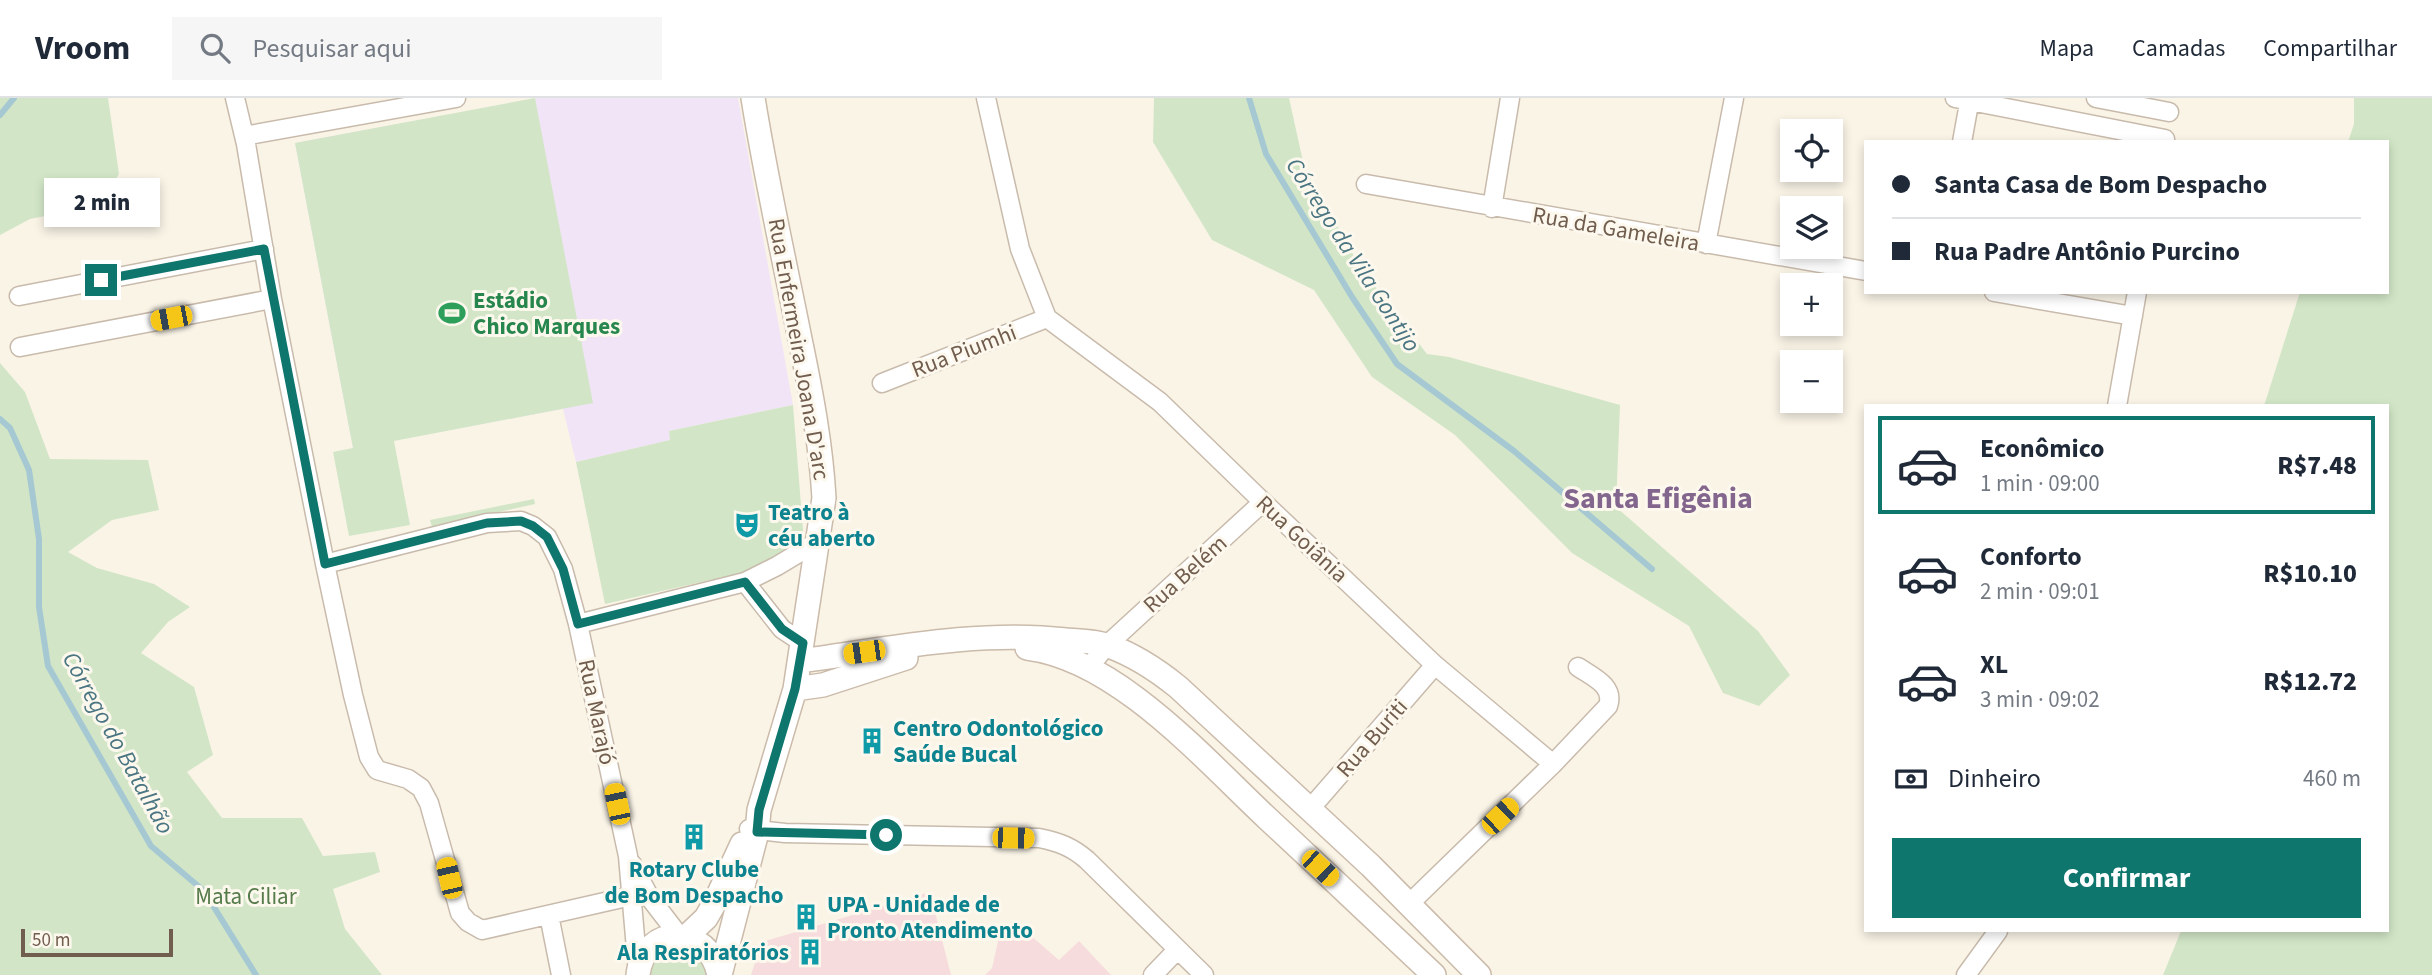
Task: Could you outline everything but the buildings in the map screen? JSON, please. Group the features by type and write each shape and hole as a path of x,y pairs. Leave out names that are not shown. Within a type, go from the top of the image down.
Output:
{"main road":[{"name":"Rua Enfermeira Joana D'arc","path":"720,975 755,824 795,689 824,498 810,390 753,98"},
{"path":"795,689 824,685 921,654 1048,638 1107,645 1153,668 1178,687 1371,866 1479,975"},
{"path":"801,652 921,643 1017,642 1088,667 1146,704 1434,975"},
{"name":"Rua Enfermeira Joana D'arc","path":"683,937 706,918 755,824"},
{"path":"638,974 641,959 649,948 660,940 683,937 699,942 710,950 717,961 720,975"}],"street":[{"path":"235,98 325,564 369,757 377,770 408,779 421,788 429,803 460,913 468,922 482,930 631,896"},
{"path":"244,136 456,98"},
{"path":"986,98 1020,249 1047,318"},
{"path":"1492,208 1510,98"},
{"path":"1706,244 1734,98"},
{"path":"1962,140 1965,99 2164,140 2171,105 2096,98"},
{"name":"Rua da Gameleira","path":"1366,184 1864,271"},
{"path":"19,296 264,249"},
{"path":"2006,294 2133,316"},
{"path":"2117,404 2137,294"},
{"path":"20,347 272,299"},
{"name":"Rua Piumhi","path":"882,383 1047,318"},
{"name":"Rua Goiânia","path":"1047,318 1160,402 1435,665 1553,764"},
{"name":"Rua Belém","path":"1088,667 1107,645 1263,502"},
{"name":"Rua Marajó","path":"325,564 487,523 521,521 547,537 563,569 578,624 628,856 638,974"},
{"path":"578,624 745,582 817,542"},
{"path":"745,582 801,652"},
{"name":"Rua Buriti","path":"1309,810 1435,665"},
{"path":"1409,904 1553,764 1608,706 1611,699 1609,691 1578,667"},
{"path":"755,824 1056,841 1073,849 1204,975"},
{"name":"Rua Marajó","path":"628,856 650,898 683,937"},
{"path":"550,915 561,975"},
{"path":"1966,975 1997,932"},
{"path":"1153,975 1177,950"}],"shaded area":[{"path":"538,98 738,98 793,405 669,431 671,440 576,462 563,409 353,448 295,143"},
{"path":"930,892 951,975 751,975 762,942"},
{"path":"1030,935 1059,960 1079,941 1111,975 985,975 992,968 999,937"}],"green space":[{"path":"0,98 108,98 119,174 100,205 30,219 0,235"},
{"name":"Estádio Chico Marques","path":"535,98 593,403 394,441 410,525 349,536 333,452 353,448 295,143"},
{"path":"1154,98 1289,98 1304,166 1360,267 1427,354 1449,357 1620,405 1616,507 1758,631 1790,675 1759,706 1723,693 1689,626 1572,553 1455,435 1372,377 1314,290 1212,240 1153,142"},
{"path":"2354,98 2432,98 2432,975 2163,975 2181,932 2389,932 2389,404 2265,404 2299,294 2389,294 2389,140 2349,140 2354,124"},
{"name":"Mata Ciliar","path":"0,363 25,392 50,459 148,460 159,510 112,520 68,552 97,568 154,584 190,607 168,622 141,653 194,687 213,755 187,772 222,818 302,818 323,856 375,852 380,872 333,889 345,929 382,975 0,975"},
{"path":"793,405 804,542 767,567 605,604 576,462 670,440 669,431"},
{"path":"534,499 535,504 432,527 430,520"},
{"path":"686,942 714,975 644,975 654,952"}],"waterway":[{"name":"Córrego do Batalhão","path":"0,115 14,98"},
{"name":"Córrego da Vila Gontijo","path":"1249,98 1266,154 1352,297 1397,364 1514,451 1652,569"},
{"name":"Córrego do Batalhão","path":"0,419 10,428 29,470 39,539 39,607 48,666 151,846 204,891 256,975"}],"place":[{"name":"Estádio Chico Marques","path":"452,313"},
{"name":"Teatro à céu aberto","path":"747,525"},
{"name":"Centro Odontológico Saúde Bucal","path":"872,741"},
{"name":"Rotary Clube de Bom Despacho","path":"694,837"},
{"name":"UPA - Unidade de Pronto Atendimento","path":"806,917"},
{"name":"Ala Respiratórios","path":"810,952"}],"district":[{"name":"Santa Efigênia","path":"1658,498"}],"route":[{"path":"101,280 264,249 325,564 487,523 521,521 547,537 563,569 578,624 745,582 771,618 803,643 795,689 759,810 757,832 886,835"}]}
